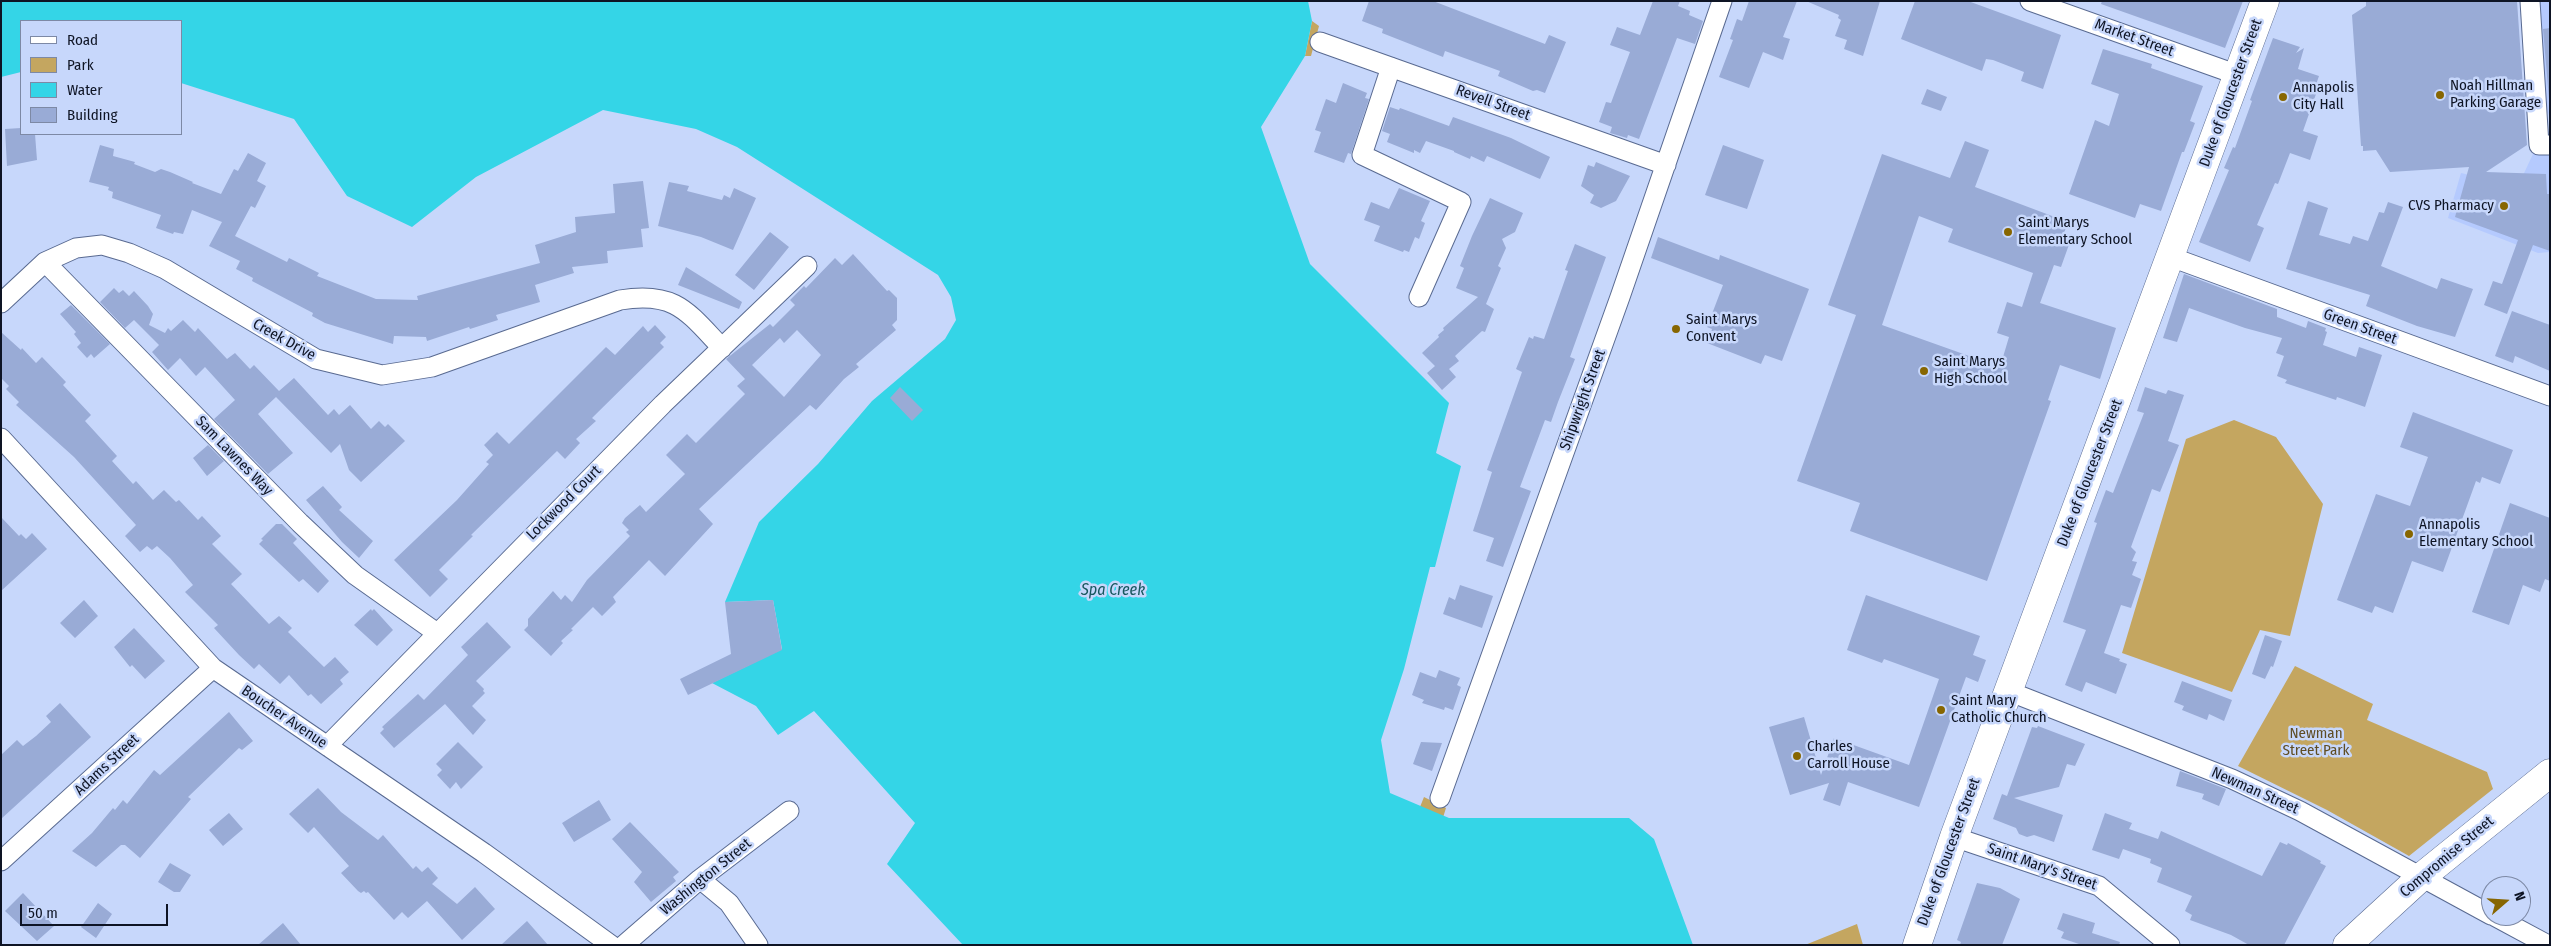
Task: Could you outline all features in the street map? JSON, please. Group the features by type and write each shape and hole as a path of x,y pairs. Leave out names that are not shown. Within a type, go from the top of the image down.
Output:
{"main road":[{"name":"Duke of Gloucester Street","path":"1917,945 1954,837 2265,1"},
{"name":"Compromise Street","path":"2347,945 2420,878 2550,774"}],"street":[{"name":"Shipwright Street","path":"1440,798 1666,165 1722,1"},
{"name":"Market Street","path":"2030,1 2238,75"},
{"path":"2530,1 2539,145 2550,145"},
{"name":"Revell Street","path":"1320,42 1666,165"},
{"path":"1391,67 1362,155 1461,202 1419,297"},
{"name":"Creek Drive","path":"1,303 45,262 76,248 102,245 129,253 165,270 316,359 382,375 432,367 620,300 642,296 660,298 680,306 722,348"},
{"name":"Green Street","path":"2171,257 2550,396"},
{"name":"Sam Lawnes Way","path":"45,262 314,536 355,575 437,633"},
{"name":"Lockwood Court","path":"327,746 663,404 807,266"},
{"name":"Boucher Avenue","path":"1,438 213,668 484,853 611,945"},
{"name":"Adams Street","path":"1,861 213,668"},
{"name":"Newman Street","path":"2008,691 2232,779 2300,811 2420,878 2481,909"},
{"name":"Washington Street","path":"624,945 700,879 789,811"},
{"name":"Saint Mary's Street","path":"1954,837 2099,886 2170,945"},
{"path":"700,879 729,903 758,945"},
{"name":"Newman Street","path":"2513,926 2548,945"}],"shaded area":[{"path":"2534,1 2550,1 2550,119 2548,113 2544,112"},
{"name":"CVS Pharmacy","path":"2550,152 2550,252 2538,253 2448,218 2461,173 2518,186 2533,154"}],"green space":[{"path":"1312,21 1319,26 1311,56 1305,56"},
{"path":"2234,420 2276,437 2323,504 2290,636 2260,630 2232,692 2122,653 2186,439"},
{"name":"Newman Street Park","path":"2295,666 2373,704 2367,720 2487,772 2493,789 2409,856 2327,810 2238,766"},
{"path":"1424,797 1446,808 1440,827 1420,807"},
{"path":"1857,924 1863,945 1805,945"}],"water":[{"name":"Spa Creek","path":"1,1 1308,1 1312,21 1305,56 1261,127 1310,264 1449,403 1436,453 1461,466 1435,567 1430,567 1404,669 1381,740 1390,793 1449,818 1629,818 1654,839 1693,945 963,945 887,864 915,823 814,711 778,735 756,706 712,683 782,649 773,600 725,602 759,522 818,464 872,401 945,339 956,320 951,297 938,275 737,147 696,129 603,110 476,177 412,227 347,196 294,119 182,83 182,20 20,20 20,72 1,77"}],"building":[{"path":"1369,1 1433,1 1545,44 1549,35 1566,42 1545,93 1537,90 1533,91 1498,76 1500,71 1445,51 1443,57 1382,33 1383,29 1362,21"},
{"path":"1653,1 1680,1 1678,6 1690,11 1689,15 1703,21 1695,44 1677,38 1639,139 1628,135 1627,138 1610,133 1612,127 1599,122 1606,102 1611,103 1630,52 1610,45 1617,27 1640,35"},
{"path":"1749,1 1797,1 1783,37 1790,39 1783,60 1763,52 1749,88 1719,77 1733,40 1730,39 1737,19 1742,21"},
{"path":"1806,1 1880,1 1863,56 1844,49 1847,40 1835,36 1841,20 1838,18 1839,15"},
{"path":"1915,1 1968,1 2061,35 2043,89 2021,81 2024,72 1993,60 1986,59 1982,71 1901,39"},
{"path":"2102,1 2243,1 2225,48 2101,4"},
{"name":"Noah Hillman Parking Garage","path":"2366,1 2517,1 2527,145 2486,172 2546,174 2547,194 2550,194 2550,251 2533,245 2507,314 2484,305 2493,281 2502,284 2518,240 2455,217 2469,167 2390,172 2376,150 2363,151 2363,146 2361,146 2352,15 2366,6"},
{"path":"2550,28 2550,111 2543,29"},
{"path":"2273,38 2300,47 2296,53 2304,48 2298,69 2319,76 2313,93 2316,94 2303,131 2318,136 2310,160 2290,153 2278,184 2275,183 2257,225 2264,228 2250,262 2199,242 2229,170 2224,168 2233,147 2235,148"},
{"path":"2103,49 2152,64 2151,68 2203,86 2190,121 2195,123 2184,152 2182,152 2161,211 2140,204 2135,218 2069,194 2095,120 2109,126 2119,94 2091,84"},
{"path":"1343,83 1367,93 1365,98 1369,99 1351,154 1348,153 1344,163 1314,152 1321,132 1315,130 1326,99 1336,103"},
{"path":"1927,89 1947,97 1941,111 1921,104"},
{"path":"1390,107 1399,110 1400,108 1449,126 1453,117 1511,138 1550,157 1540,179 1487,156 1484,162 1471,156 1470,159 1426,141 1420,153 1414,150 1414,153 1387,142 1390,134 1382,131"},
{"path":"20,128 20,135 35,135 37,160 7,166 5,129"},
{"name":"Saint Marys High School","path":"1965,141 1989,150 1975,187 2068,222 2063,236 2071,239 2061,267 2054,265 2040,303 2116,328 2100,379 2060,365 2048,400 2051,401 1987,581 1850,531 1860,503 1797,481 1856,315 1828,305 1882,154 1950,178","holes":["1919,216 1953,229 1948,242 2033,273 2022,307 2007,302 1997,333 2009,337 2000,367 1882,325"]},
{"path":"100,145 114,149 113,156 135,162 134,164 155,172 161,169 170,172 221,194 234,169 238,171 248,153 266,163 257,181 266,186 255,208 251,206 235,236 287,262 289,258 319,273 317,276 376,299 418,300 417,296 540,263 535,245 576,232 575,217 615,213 613,184 643,181 649,228 641,229 643,247 607,251 608,263 572,267 574,273 535,285 540,302 496,315 498,320 470,329 469,327 427,341 426,337 394,336 393,344 325,323 312,316 313,313 252,281 253,278 236,269 240,261 209,246 222,222 192,210 183,234 174,232 173,234 156,228 161,215 112,198 113,192 108,190 109,187 89,182"},
{"path":"1723,145 1764,160 1747,209 1705,195"},
{"path":"1596,162 1630,176 1616,201 1601,208 1590,203 1594,195 1581,186 1588,165 1594,167"},
{"path":"669,182 689,186 687,191 722,200 724,195 730,198 734,188 756,198 733,250 701,237 658,226"},
{"path":"1399,188 1430,201 1421,221 1425,223 1419,239 1415,237 1409,252 1404,250 1403,252 1374,241 1380,226 1364,220 1371,202 1389,209"},
{"path":"1490,198 1523,213 1515,232 1502,239 1506,248 1498,266 1501,268 1486,304 1494,309 1485,332 1482,331 1455,356 1459,361 1449,369 1456,377 1442,390 1427,373 1435,366 1422,353 1439,337 1438,335 1444,330 1443,328 1478,297 1456,288 1464,268 1460,266"},
{"path":"2308,201 2328,208 2319,235 2350,244 2353,236 2368,241 2379,212 2384,213 2388,202 2403,207 2381,266 2437,289 2441,278 2473,289 2455,337 2417,326 2366,306 2370,295 2286,269"},
{"path":"770,232 789,247 754,290 735,275"},
{"path":"1658,237 1719,260 1720,255 1809,289 1782,361 1765,355 1761,364 1707,343 1712,329 1707,327 1723,285 1651,258"},
{"path":"1575,244 1606,257 1570,357 1575,359 1551,422 1545,420 1520,487 1531,491 1503,567 1486,561 1494,538 1473,531 1492,472 1487,470 1522,372 1516,369 1529,337 1533,339 1534,336 1544,339 1568,271 1565,270"},
{"path":"853,254 887,291 889,290 897,298 897,320 892,325 896,330 856,364 859,367 844,379 816,410 810,405 699,509 713,524 665,576 649,560 613,597 616,602 602,616 593,607 571,629 573,630 561,641 563,643 551,656 524,630 528,626 528,619 553,591 561,600 565,595 572,602 587,580 630,536 626,532 629,530 622,523 625,518 640,505 646,512 685,474 666,455 687,434 696,443 745,394 737,386 745,379 726,359 770,324 773,327 795,305 790,300 804,286 806,288 835,258 842,265","holes":["797,330 821,355 784,397 752,365 780,338 784,343"]},
{"path":"686,267 742,302 739,309 678,285"},
{"path":"2184,274 2277,309 2277,317 2306,328 2308,321 2326,328 2325,331 2327,332 2323,345 2356,357 2359,347 2382,355 2365,407 2337,397 2336,400 2285,383 2287,380 2277,376 2284,356 2276,353 2282,338 2245,328 2189,308 2177,342 2163,338"},
{"path":"114,288 119,293 123,290 129,296 134,291 153,314 149,325 165,333 168,328 171,331 183,320 195,332 198,328 227,359 235,353 250,369 254,365 279,391 294,378 328,415 334,409 339,415 350,405 371,429 379,421 385,427 388,424 405,441 361,482 349,470 340,444 331,453 276,397 258,414 293,453 268,474 214,419 235,400 205,367 196,376 180,358 168,370 152,352 159,345 134,320 125,328 100,302"},
{"path":"71,305 110,344 94,358 91,354 87,358 77,347 81,343 74,334 76,332 60,314"},
{"path":"2512,311 2550,325 2550,371 2515,356 2513,363 2495,356"},
{"path":"655,325 666,337 660,343 664,347 592,418 596,421 576,439 580,443 565,459 557,451 471,535 473,536 439,570 448,579 430,597 394,560 457,500 489,464 486,462 493,455 484,445 497,432 509,444 606,347 615,355 643,326 648,332"},
{"path":"1,332 21,350 22,348 36,363 42,357 66,382 63,385 91,415 85,421 117,456 112,461 133,484 136,481 153,500 164,490 176,502 179,500 198,520 202,516 221,536 212,544 242,574 231,584 269,624 279,616 292,628 288,632 324,667 335,657 349,672 340,680 343,684 321,704 311,694 308,696 289,675 280,684 259,664 254,669 239,655 214,628 218,625 185,592 193,585 170,558 157,546 152,550 147,546 140,552 125,536 136,525 74,457 16,405 19,402 6,389 9,386 1,378"},
{"path":"900,387 923,410 912,421 890,398"},
{"path":"2145,387 2166,394 2168,390 2184,395 2168,441 2179,445 2160,492 2152,489 2131,547 2136,552 2132,561 2137,562 2132,575 2141,579 2131,608 2121,605 2104,653 2127,664 2116,694 2086,682 2082,692 2065,685 2086,630 2063,622 2097,523 2094,522 2106,490 2113,493 2144,413 2137,411"},
{"name":"Annapolis Elementary School","path":"2413,412 2513,450 2500,484 2482,477 2480,483 2476,481 2443,572 2412,561 2393,613 2375,606 2372,613 2337,600 2376,494 2410,506 2428,457 2400,447"},
{"path":"208,445 224,461 207,476 193,458"},
{"path":"323,486 342,507 339,510 373,541 359,558 342,542 306,500"},
{"path":"2510,503 2550,518 2550,581 2545,579 2540,592 2523,585 2509,625 2472,612"},
{"path":"1,517 19,536 21,534 26,539 32,533 47,549 1,591"},
{"path":"276,524 282,524 297,539 293,543 329,581 318,593 303,579 299,582 259,544 263,540 261,539"},
{"path":"1460,585 1493,596 1482,628 1443,614 1449,597 1455,600"},
{"name":"Saint Mary Catholic Church","path":"1866,595 1980,636 1973,655 1986,660 1978,682 1966,677 1919,807 1848,782 1840,806 1823,800 1829,783 1790,795 1769,727 1804,717 1821,775 1834,738 1909,765 1939,679 1884,659 1882,663 1847,650"},
{"path":"84,600 98,616 75,638 60,623"},
{"path":"773,600 782,650 688,695 680,679 731,654 725,602"},
{"path":"371,609 372,611 374,609 393,630 377,646 354,625"},
{"path":"487,622 511,647 476,681 484,689 485,693 472,706 486,720 473,735 445,704 394,748 380,733 384,729 382,727 418,694 424,700 468,655 461,647"},
{"path":"134,628 165,661 145,679 132,665 130,667 114,647"},
{"path":"2265,635 2282,641 2273,667 2271,666 2265,679 2252,674"},
{"path":"1439,670 1460,678 1457,685 1461,687 1453,710 1445,707 1444,710 1422,703 1424,700 1412,695 1420,672 1436,678"},
{"path":"2182,681 2232,700 2224,721 2209,714 2207,720 2182,710 2184,706 2174,702"},
{"path":"60,703 91,737 1,819 1,755 17,740 23,746 36,736 51,722 46,716"},
{"path":"229,712 253,741 242,750 239,748 188,797 191,799 140,858 125,845 121,845 96,867 72,851 92,833 113,808 115,810 123,800 127,804 154,770 160,775"},
{"path":"2038,726 2085,744 2075,766 2067,764 2059,787 2014,798 2063,815 2054,842 2034,835 2027,837 2019,834 2016,828 1993,819 2002,794 2007,796 2032,727 2037,728"},
{"path":"458,742 483,767 461,789 456,782 450,789 437,775 442,770 436,764"},
{"path":"1421,742 1442,743 1432,771 1413,764"},
{"path":"2180,771 2226,789 2219,806 2202,799 2204,794 2176,786"},
{"path":"318,788 341,812 378,840 383,835 413,869 416,866 422,872 428,867 438,878 432,884 457,904 475,887 495,909 462,940 427,901 408,918 402,912 394,920 368,892 364,891 361,893 358,891 341,873 349,866 314,827 308,833 289,814"},
{"path":"599,800 611,820 574,842 562,823"},
{"path":"229,813 243,829 223,846 209,830"},
{"path":"2105,813 2132,823 2129,829 2158,839 2161,831 2262,876 2280,842 2287,845 2288,843 2321,861 2320,863 2326,866 2284,945 2249,945 2231,935 2190,920 2192,915 2185,911 2192,896 2157,882 2162,868 2150,863 2151,859 2123,849 2119,859 2092,850"},
{"path":"630,822 679,872 673,877 676,881 651,902 634,882 642,872 612,839"},
{"path":"170,863 191,875 180,892 174,892 158,882"},
{"path":"1977,883 2000,888 2020,899 2002,945 1960,945 1961,942 1957,940"},
{"path":"23,893 54,926 37,941 5,911"},
{"path":"98,903 112,914 96,938 81,927"},
{"path":"2063,913 2095,923 2092,933 2120,942 2119,945 2082,945 2061,938 2064,932 2057,929"},
{"path":"527,921 548,945 501,945"},
{"path":"283,923 301,945 258,945"}],"place":[{"name":"Noah Hillman Parking Garage","path":"2440,95"},
{"name":"Annapolis City Hall","path":"2283,97"},
{"name":"CVS Pharmacy","path":"2504,206"},
{"name":"Saint Marys Elementary School","path":"2008,232"},
{"name":"Saint Marys Convent","path":"1676,329"},
{"name":"Saint Marys High School","path":"1924,371"},
{"name":"Annapolis Elementary School","path":"2409,534"},
{"name":"Saint Mary Catholic Church","path":"1941,710"},
{"name":"Charles Carroll House","path":"1797,756"}]}
